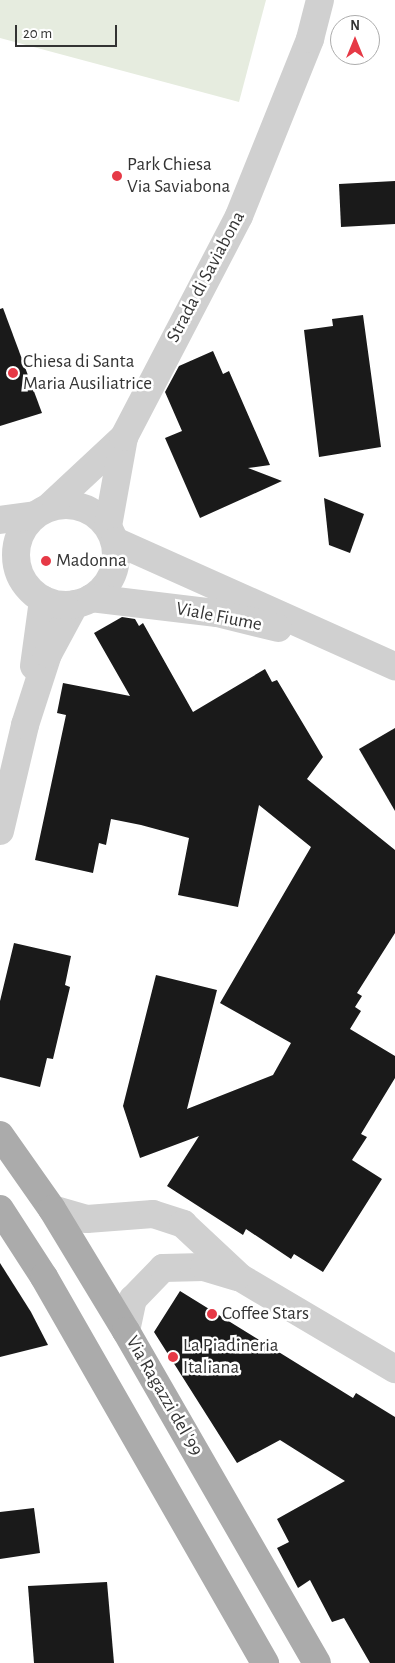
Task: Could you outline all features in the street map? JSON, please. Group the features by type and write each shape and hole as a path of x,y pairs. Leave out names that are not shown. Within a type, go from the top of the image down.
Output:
{"main road":[{"name":"Via Ragazzi del '99","path":"0,1135 52,1209 126,1331 317,1663"},
{"path":"0,1209 44,1276 265,1663"}],"street":[{"name":"Strada di Saviabona","path":"42,512 124,437 239,216 310,39 320,0"},
{"name":"Strada di Saviabona","path":"112,534 124,437"},
{"path":"0,520 42,512 66,504 82,507 97,514 112,534 113,574 104,588 83,601 59,605 43,600 10,571 16,560 17,543 24,528 42,512"},
{"name":"Viale Fiume","path":"112,534 344,645 395,666"},
{"path":"25,725 43,600"},
{"path":"0,831 25,725 48,654 83,601"},
{"name":"Viale Fiume","path":"83,601 217,613 344,645"},
{"path":"52,1209 87,1219 153,1214 183,1224 241,1278 395,1369"},
{"path":"126,1331 133,1299 163,1268 204,1267 241,1278"}],"shaded area":[{"path":"0,0 266,0 239,102 0,38"}],"building":[{"path":"395,181 395,224 341,227 339,184"},
{"name":"Chiesa di Santa Maria Ausiliatrice","path":"3,308 42,413 0,426 0,309"},
{"path":"363,315 381,447 319,457 304,330 333,326 332,319"},
{"path":"213,351 223,374 229,371 270,465 248,468 282,481 200,518 165,438 182,431 165,392 179,366"},
{"path":"324,498 364,514 350,553 329,545"},
{"path":"122,617 135,619 139,626 143,623 193,712 265,669 272,682 277,680 323,757 307,779 395,850 395,933 357,993 362,996 355,1007 361,1011 350,1029 395,1056 395,1078 361,1134 367,1137 352,1160 382,1179 323,1272 294,1254 291,1259 246,1229 243,1235 167,1186 199,1136 140,1158 123,1106 156,975 217,990 187,1109 273,1075 291,1043 220,1003 311,847 259,805 238,907 178,895 189,838 141,825 111,819 106,845 99,843 93,873 35,860 66,715 57,713 63,683 130,696 94,633"},
{"path":"395,728 395,811 359,749"},
{"path":"14,943 71,956 65,985 70,987 53,1059 47,1058 40,1087 0,1077 0,1001"},
{"path":"0,1263 31,1312 48,1345 0,1357"},
{"path":"180,1291 353,1398 356,1393 395,1417 395,1663 370,1663 344,1618 332,1622 310,1580 298,1588 277,1548 289,1542 277,1519 345,1481 280,1440 237,1463 154,1332"},
{"path":"34,1508 40,1553 0,1559 0,1512"},
{"path":"107,1582 114,1663 34,1663 28,1586"}],"place":[{"name":"Park Chiesa Via Saviabona","path":"117,176"},
{"name":"Chiesa di Santa Maria Ausiliatrice","path":"13,373"},
{"name":"Madonna","path":"46,561"},
{"name":"Coffee Stars","path":"212,1314"},
{"name":"La Piadineria Italiana","path":"173,1357"}]}
